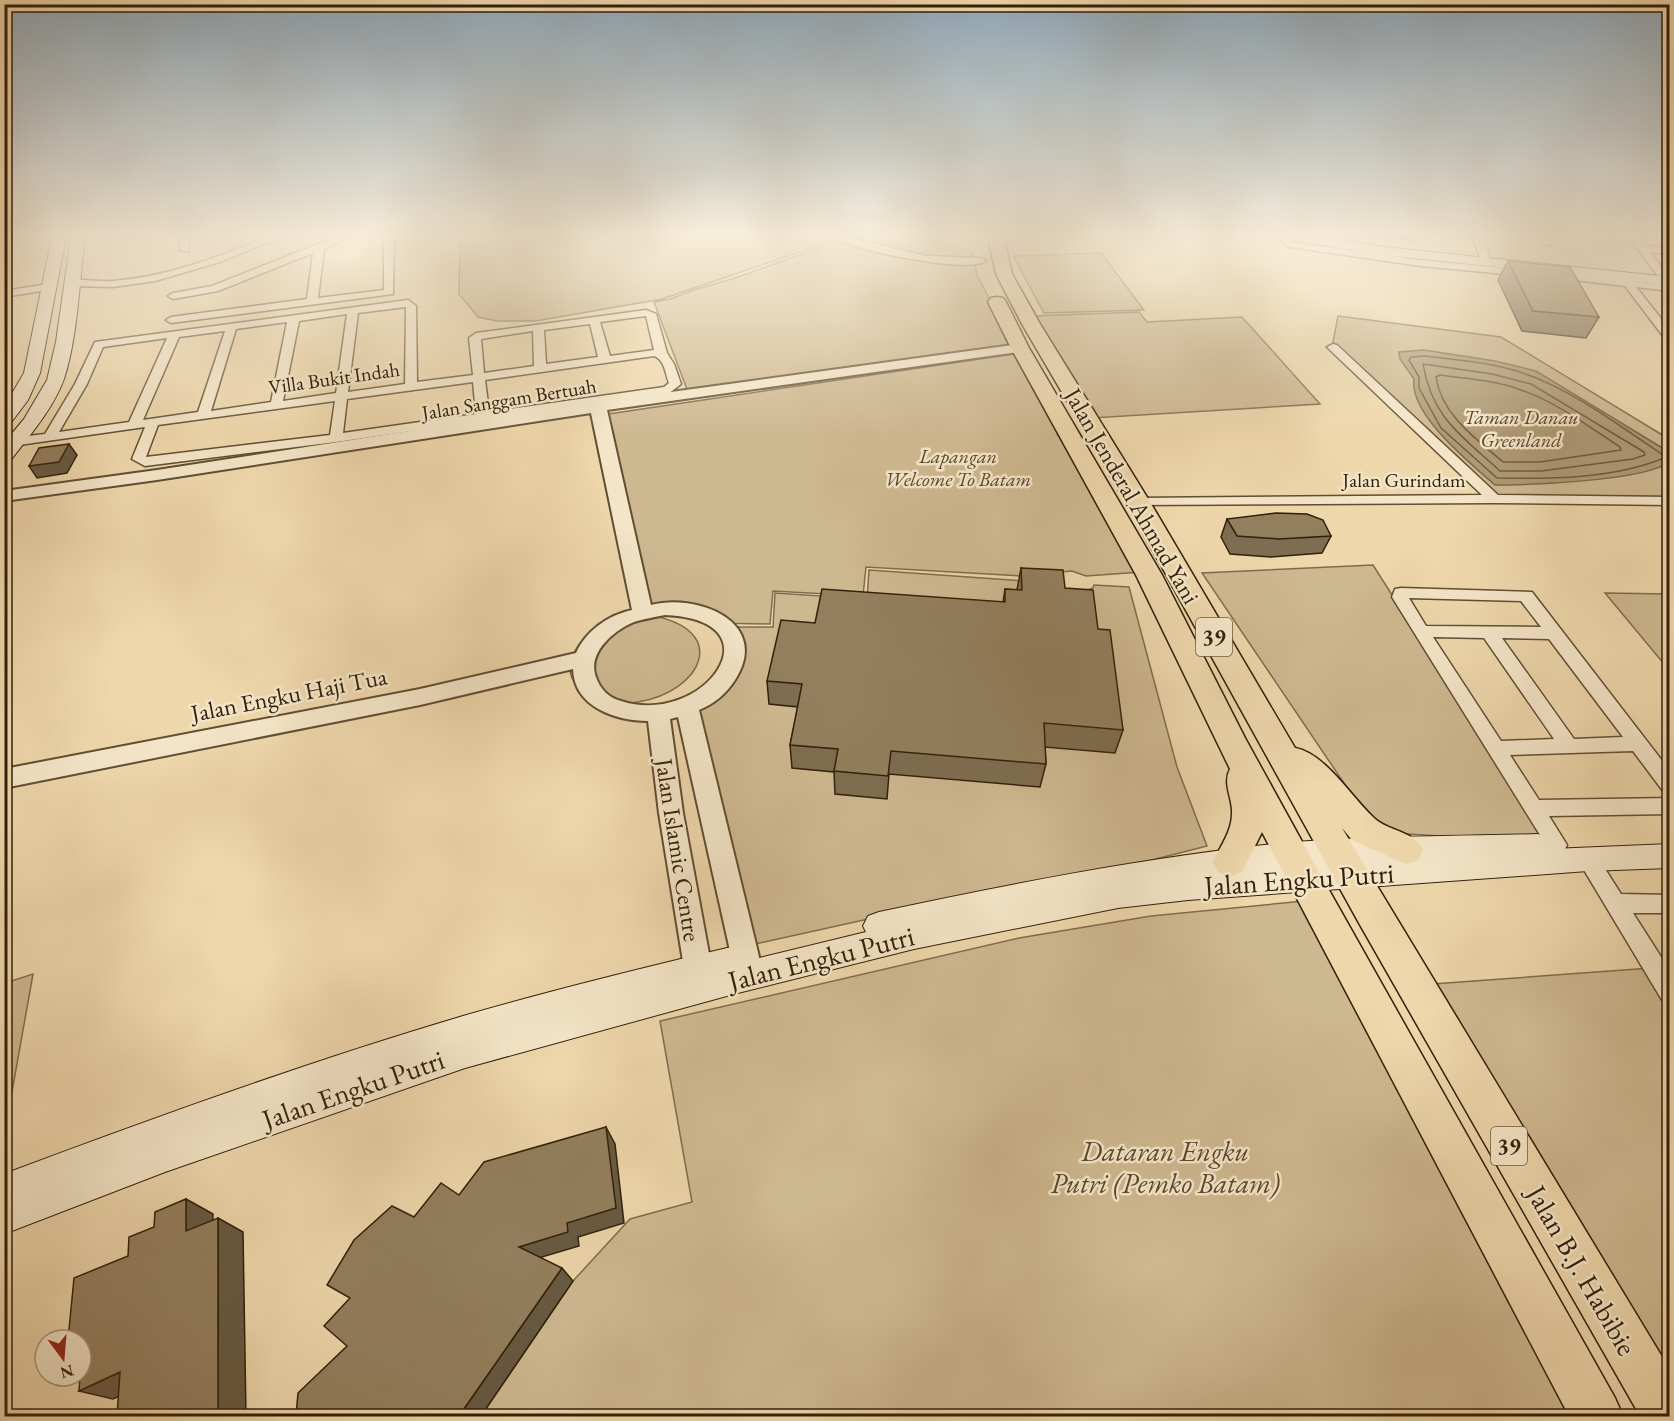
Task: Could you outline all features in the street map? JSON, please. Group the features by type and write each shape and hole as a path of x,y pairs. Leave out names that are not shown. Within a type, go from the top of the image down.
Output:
{"highway":[{"name":"Jalan Jenderal Ahmad Yani","path":"1000,303 1020,348 1138,502 1345,864"},
{"name":"Jalan Jenderal Ahmad Yani","path":"1020,303 1149,575 1240,757 1299,867"},
{"path":"1277,745 1318,778 1364,830 1406,850"},
{"path":"1230,862 1246,831 1249,814 1240,757"},
{"name":"Jalan B.J. Habibie","path":"1345,864 1668,1416"},
{"name":"39","path":"1299,867 1598,1416"}],"main road":[{"path":"4,420 19,400 32,373 46,303"},
{"path":"4,456 19,441 46,400 59,369 68,303"},
{"path":"32,373 59,369"},
{"name":"Jalan Engku Putri","path":"1345,864 1406,850 1670,842"},
{"name":"Jalan Engku Putri","path":"4,1193 324,1076 482,1026 747,967 1118,896 1200,886 1299,867 1670,856"},
{"name":"Jalan Engku Putri","path":"747,967 912,917 1021,895 1230,862 1299,867"},
{"name":"Jalan Engku Putri","path":"4,1215 188,1146 465,1051 699,978"}],"street":[{"path":"134,425 172,328 173,303"},
{"path":"49,437 81,384 99,344 172,328 236,306 287,303"},
{"path":"172,328 232,325 399,303"},
{"path":"403,303 411,306 411,388"},
{"path":"1644,303 1670,338"},
{"path":"336,438 353,309"},
{"path":"153,423 139,459 145,462 336,438 483,417 671,389 675,384 666,357 658,353 651,314 477,336 475,338 483,417"},
{"path":"276,406 294,317"},
{"path":"594,320 604,360"},
{"path":"203,416 232,325"},
{"path":"538,328 540,369"},
{"path":"1333,347 1494,499"},
{"name":"Jalan Sanggam Bertuah","path":"4,496 169,473 598,406 1020,348"},
{"name":"Villa Bukit Indah","path":"19,441 658,353"},
{"path":"598,406 642,611"},
{"name":"Jalan Gurindam","path":"1138,502 1494,499 1670,501"},
{"path":"1557,845 1421,631 1400,597 1401,593 1523,595 1530,599 1553,633 1670,786"},
{"path":"664,608 692,610 705,615 723,626 735,645 734,664 724,681 707,696 687,706 658,712 624,710 598,698 586,686 581,672 582,659 591,641 604,628 642,611 664,608"},
{"path":"1421,631 1553,633"},
{"path":"1489,632 1568,746"},
{"name":"Jalan Engku Haji Tua","path":"4,779 420,697 582,659"},
{"name":"Jalan Islamic Centre","path":"687,706 708,787 747,967"},
{"name":"Jalan Islamic Centre","path":"658,712 670,813 699,978"},
{"path":"1494,748 1638,744"},
{"path":"1533,808 1670,806"},
{"path":"1587,859 1670,992"},
{"path":"1615,903 1670,904"}],"green space":[{"path":"467,303 637,303 536,321 497,321 478,317"},
{"path":"654,303 992,303 1014,346 688,392"},
{"path":"1039,303 1139,303 1144,310 1044,313"},
{"path":"1139,312 1147,322 1242,317 1320,404 1092,418 1033,316"},
{"name":"Taman Danau Greenland","path":"1338,316 1501,337 1669,439 1669,497 1494,496 1333,342"},
{"name":"Lapangan Welcome To Batam","path":"1014,354 1141,572 1086,576 1072,571 1060,572 1055,578 866,567 863,596 773,591 770,624 710,623 632,606 595,416"},
{"path":"1373,565 1550,843 1377,832 1202,573"},
{"path":"869,570 1053,583 1077,592 1093,588 1094,585 1129,587 1177,767 1207,846 1132,865 1036,882 746,946 692,711 719,690 728,627 773,627 775,593 867,599"},
{"path":"1605,593 1669,594 1669,670"},
{"path":"648,615 674,622 691,633 699,645 699,659 692,673 679,686 661,696 630,703 610,702 578,686 572,677 570,668 576,649 583,640 608,623"},
{"name":"Dataran Engku Putri (Pemko Batam)","path":"1304,901 1587,1416 481,1416 573,1281 630,1219 692,1202 660,1021 1019,938 1151,916"},
{"path":"1651,968 1669,993 1669,1398 1419,985"},
{"path":"33,974 5,1131 5,983"}],"water":[{"name":"Taman Danau Greenland","path":"1424,350 1495,361 1536,371 1669,452 1669,462 1636,474 1612,478 1559,483 1495,485 1443,437 1421,407 1415,393 1414,379 1400,359 1399,352"}],"building":[{"path":"1529,303 1591,303 1599,317 1533,311"},
{"path":"69,444 59,462 29,466 39,448"},
{"path":"1276,513 1307,514 1323,520 1331,536 1279,539 1237,536 1227,519"},
{"path":"1021,568 1063,570 1065,588 1093,590 1098,629 1110,630 1123,730 1044,723 1046,764 891,751 888,776 834,771 838,749 790,745 802,684 767,681 781,620 815,623 822,589 1005,602 1005,589 1022,590"},
{"path":"606,1127 616,1208 567,1223 568,1232 519,1247 562,1268 459,1416 296,1416 298,1393 347,1346 324,1326 350,1298 327,1285 354,1240 392,1206 414,1217 441,1183 459,1195 484,1162"},
{"path":"186,1199 186,1231 218,1218 218,1416 117,1416 120,1372 93,1385 93,1328 69,1328 74,1278 128,1256 129,1237 154,1227 155,1212"}]}
